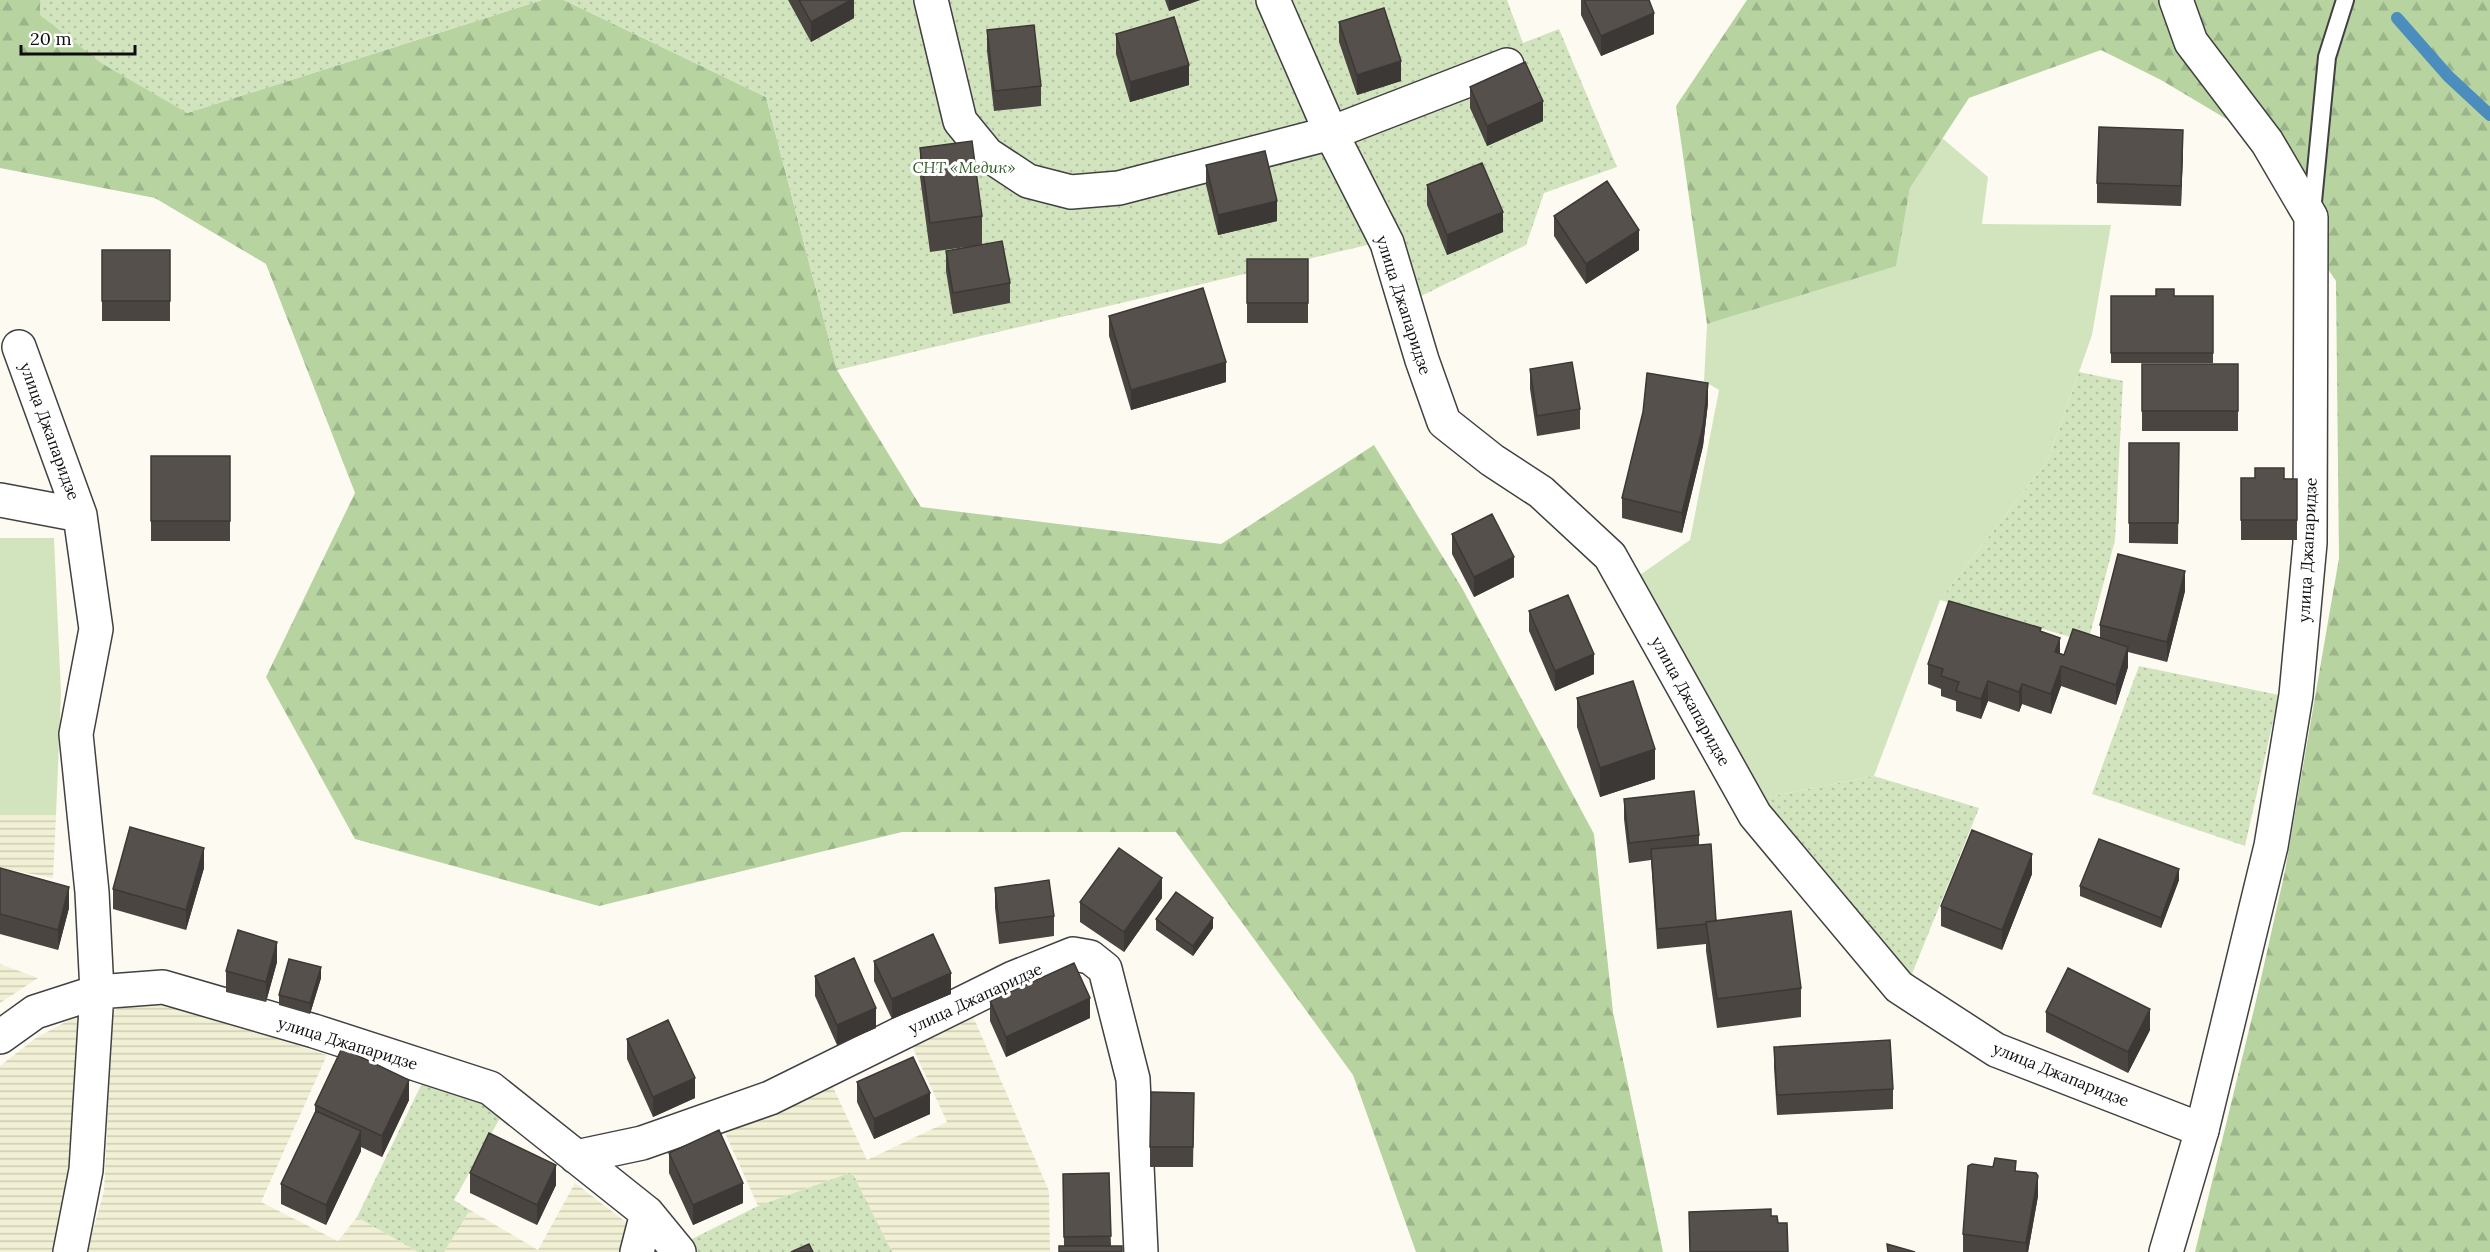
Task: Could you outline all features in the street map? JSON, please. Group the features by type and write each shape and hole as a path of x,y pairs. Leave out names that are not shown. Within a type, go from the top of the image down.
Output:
{"street":[{"path":"931,0 960,121 987,154 1028,182 1071,192 1119,188 1331,133 1508,64"},
{"name":"улица Джапаридзе","path":"1273,0 1331,133 1387,243 1422,360 1444,422 1492,459 1541,492 1610,556 1755,815 1899,987 1996,1050 2202,1130"},
{"path":"2176,0 2191,42 2267,142 2311,217"},
{"name":"улица Джапаридзе","path":"2166,1252 2202,1130 2271,846 2296,695 2310,543 2311,217"},
{"name":"улица Джапаридзе","path":"20,347 80,515 96,629 76,734 92,892 98,992 86,1170 70,1252"},
{"name":"улица Джапаридзе","path":"0,500 80,515"},
{"name":"улица Джапаридзе","path":"576,1156 642,1143 770,1098 1013,978 1073,954 1090,957 1105,969 1133,1079 1141,1252"},
{"name":"улица Джапаридзе","path":"0,1037 35,1012 98,992 163,987 314,1031 490,1088 647,1213 679,1252"},
{"path":"637,1252 647,1213"}],"lane":[{"path":"2311,217 2327,57 2345,0"}],"shaded area":[{"path":"0,815 56,815 53,878 0,868"},
{"path":"0,964 38,978 0,1003"},
{"path":"157,1000 327,1055 261,1202 338,1241 357,1217 418,1252 87,1252 104,1191 113,1010"},
{"path":"84,1012 74,1154 56,1252 0,1252 0,1066 36,1038"},
{"path":"972,1014 1049,1191 1050,1252 892,1252 852,1172 758,1206 725,1133 832,1085 867,1160 947,1122 911,1044"},
{"path":"575,1183 631,1226 623,1252 444,1252 470,1210 538,1250"}],"green space":[{"path":"0,0 40,0 40,15 187,113 542,0 564,0 766,97 837,370 921,507 1221,544 1374,445 1462,588 1594,834 1613,1012 1663,1252 1416,1252 1353,1075 1176,832 902,832 599,906 355,839 266,677 355,493 266,264 155,198 0,168"},
{"path":"40,0 542,0 187,113 101,63 40,15"},
{"name":"СНТ «Медик»","path":"564,0 1507,0 1523,43 1559,29 1617,167 1544,193 1526,245 1419,297 1397,238 837,370 766,97"},
{"path":"1747,0 2490,0 2490,1252 2195,1252 2285,871 2339,558 2336,281 2291,215 2250,133 2161,80 2101,50 1969,98 1910,188 1896,266 1707,324 1676,106"},
{"path":"1942,138 1988,177 1982,224 2111,225 2092,335 2048,460 1940,600 1874,776 1763,798 1637,577 1690,540 1719,390 1704,381 1707,324 1896,265 1910,188"},
{"path":"2079,372 2123,381 2115,540 2088,642 1940,600 2048,460"},
{"path":"0,538 54,538 61,694 56,815 0,815"},
{"path":"2139,666 2279,695 2245,846 2092,794"},
{"path":"1874,776 1979,808 1910,979 1763,798"},
{"path":"425,1077 504,1111 454,1200 470,1210 444,1252 418,1252 357,1217"},
{"path":"852,1172 892,1252 694,1252 686,1242 758,1206"}],"building":[{"path":"799,0 851,0 811,22"},
{"path":"1584,0 1649,0 1654,13 1601,36"},
{"path":"1384,8 1401,61 1357,75 1339,22"},
{"path":"1174,17 1189,65 1130,82 1116,34"},
{"path":"1034,25 1041,86 994,91 987,30"},
{"path":"1525,62 1543,101 1487,126 1470,87"},
{"path":"2099,127 2183,130 2181,186 2097,183"},
{"path":"972,141 982,216 930,223 920,148"},
{"path":"1265,151 1277,201 1218,215 1206,165"},
{"path":"1482,163 1503,212 1447,235 1427,185"},
{"path":"1607,181 1639,230 1586,264 1554,216"},
{"path":"1002,241 1010,283 953,293 946,251"},
{"path":"102,250 170,250 170,301 102,301"},
{"path":"1247,259 1308,259 1308,303 1247,303"},
{"path":"1203,288 1226,362 1131,390 1109,316"},
{"path":"2156,289 2174,289 2174,296 2213,296 2213,353 2111,353 2111,296 2156,296"},
{"path":"1572,362 1580,409 1537,416 1530,369"},
{"path":"2142,364 2238,364 2238,411 2142,411"},
{"path":"1647,373 1708,383 1703,426 1682,513 1622,498 1643,412"},
{"path":"2129,443 2179,443 2178,523 2129,523"},
{"path":"151,456 230,456 230,521 151,521"},
{"path":"2255,468 2284,468 2284,479 2297,479 2297,520 2241,520 2241,478 2255,478"},
{"path":"1492,514 1514,557 1474,577 1452,534"},
{"path":"2118,554 2185,571 2167,642 2100,625"},
{"path":"1568,595 1594,654 1555,671 1529,611"},
{"path":"1949,601 2041,628 2040,631 2060,638 2055,652 2064,655 2073,629 2128,647 2116,685 2061,666 2051,694 2022,684 2019,692 1988,681 1981,699 1956,691 1959,682 1941,676 1943,669 1928,664"},
{"path":"1633,681 1655,749 1600,768 1577,698"},
{"path":"1694,791 1699,835 1629,843 1624,799"},
{"path":"130,827 204,848 186,910 113,889"},
{"path":"1972,830 2032,854 2002,930 1941,906"},
{"path":"2099,839 2179,869 2161,918 2080,886"},
{"path":"1711,844 1716,921 1657,929 1651,849"},
{"path":"1119,848 1162,878 1124,932 1080,902"},
{"path":"0,868 69,887 58,930 0,914"},
{"path":"1049,880 1054,916 999,923 995,888"},
{"path":"1176,892 1213,918 1193,946 1156,919"},
{"path":"1791,911 1801,988 1717,999 1706,922"},
{"path":"238,930 277,942 266,982 226,971"},
{"path":"933,934 951,973 892,999 874,961"},
{"path":"854,958 876,1008 837,1025 815,976"},
{"path":"289,959 321,967 310,1003 279,995"},
{"path":"1074,963 1090,998 1006,1037 990,1001"},
{"path":"2068,968 2150,1009 2128,1052 2046,1012"},
{"path":"668,1020 695,1078 653,1097 627,1039"},
{"path":"1890,1040 1893,1089 1777,1095 1774,1047"},
{"path":"342,1048 409,1080 382,1136 315,1105"},
{"path":"913,1057 930,1093 874,1119 857,1082"},
{"path":"1151,1092 1194,1093 1193,1147 1150,1147"},
{"path":"316,1111 361,1131 326,1205 281,1184"},
{"path":"719,1130 743,1183 693,1205 669,1153"},
{"path":"489,1133 556,1165 537,1205 470,1173"},
{"path":"1995,1158 2016,1161 2015,1171 2036,1173 2038,1176 2026,1243 1963,1234 1968,1166 1972,1164 1993,1167"},
{"path":"1109,1173 1111,1236 1064,1237 1063,1174"},
{"path":"1771,1209 1771,1216 1777,1216 1778,1223 1787,1223 1788,1252 1690,1252 1689,1212"},
{"path":"809,1244 813,1252 791,1252"},
{"path":"1887,1244 1915,1252 1888,1252"},
{"path":"1059,1246 1122,1246 1122,1252 1059,1252"}],"waterway":[{"path":"2397,18 2448,76 2490,115"}]}
